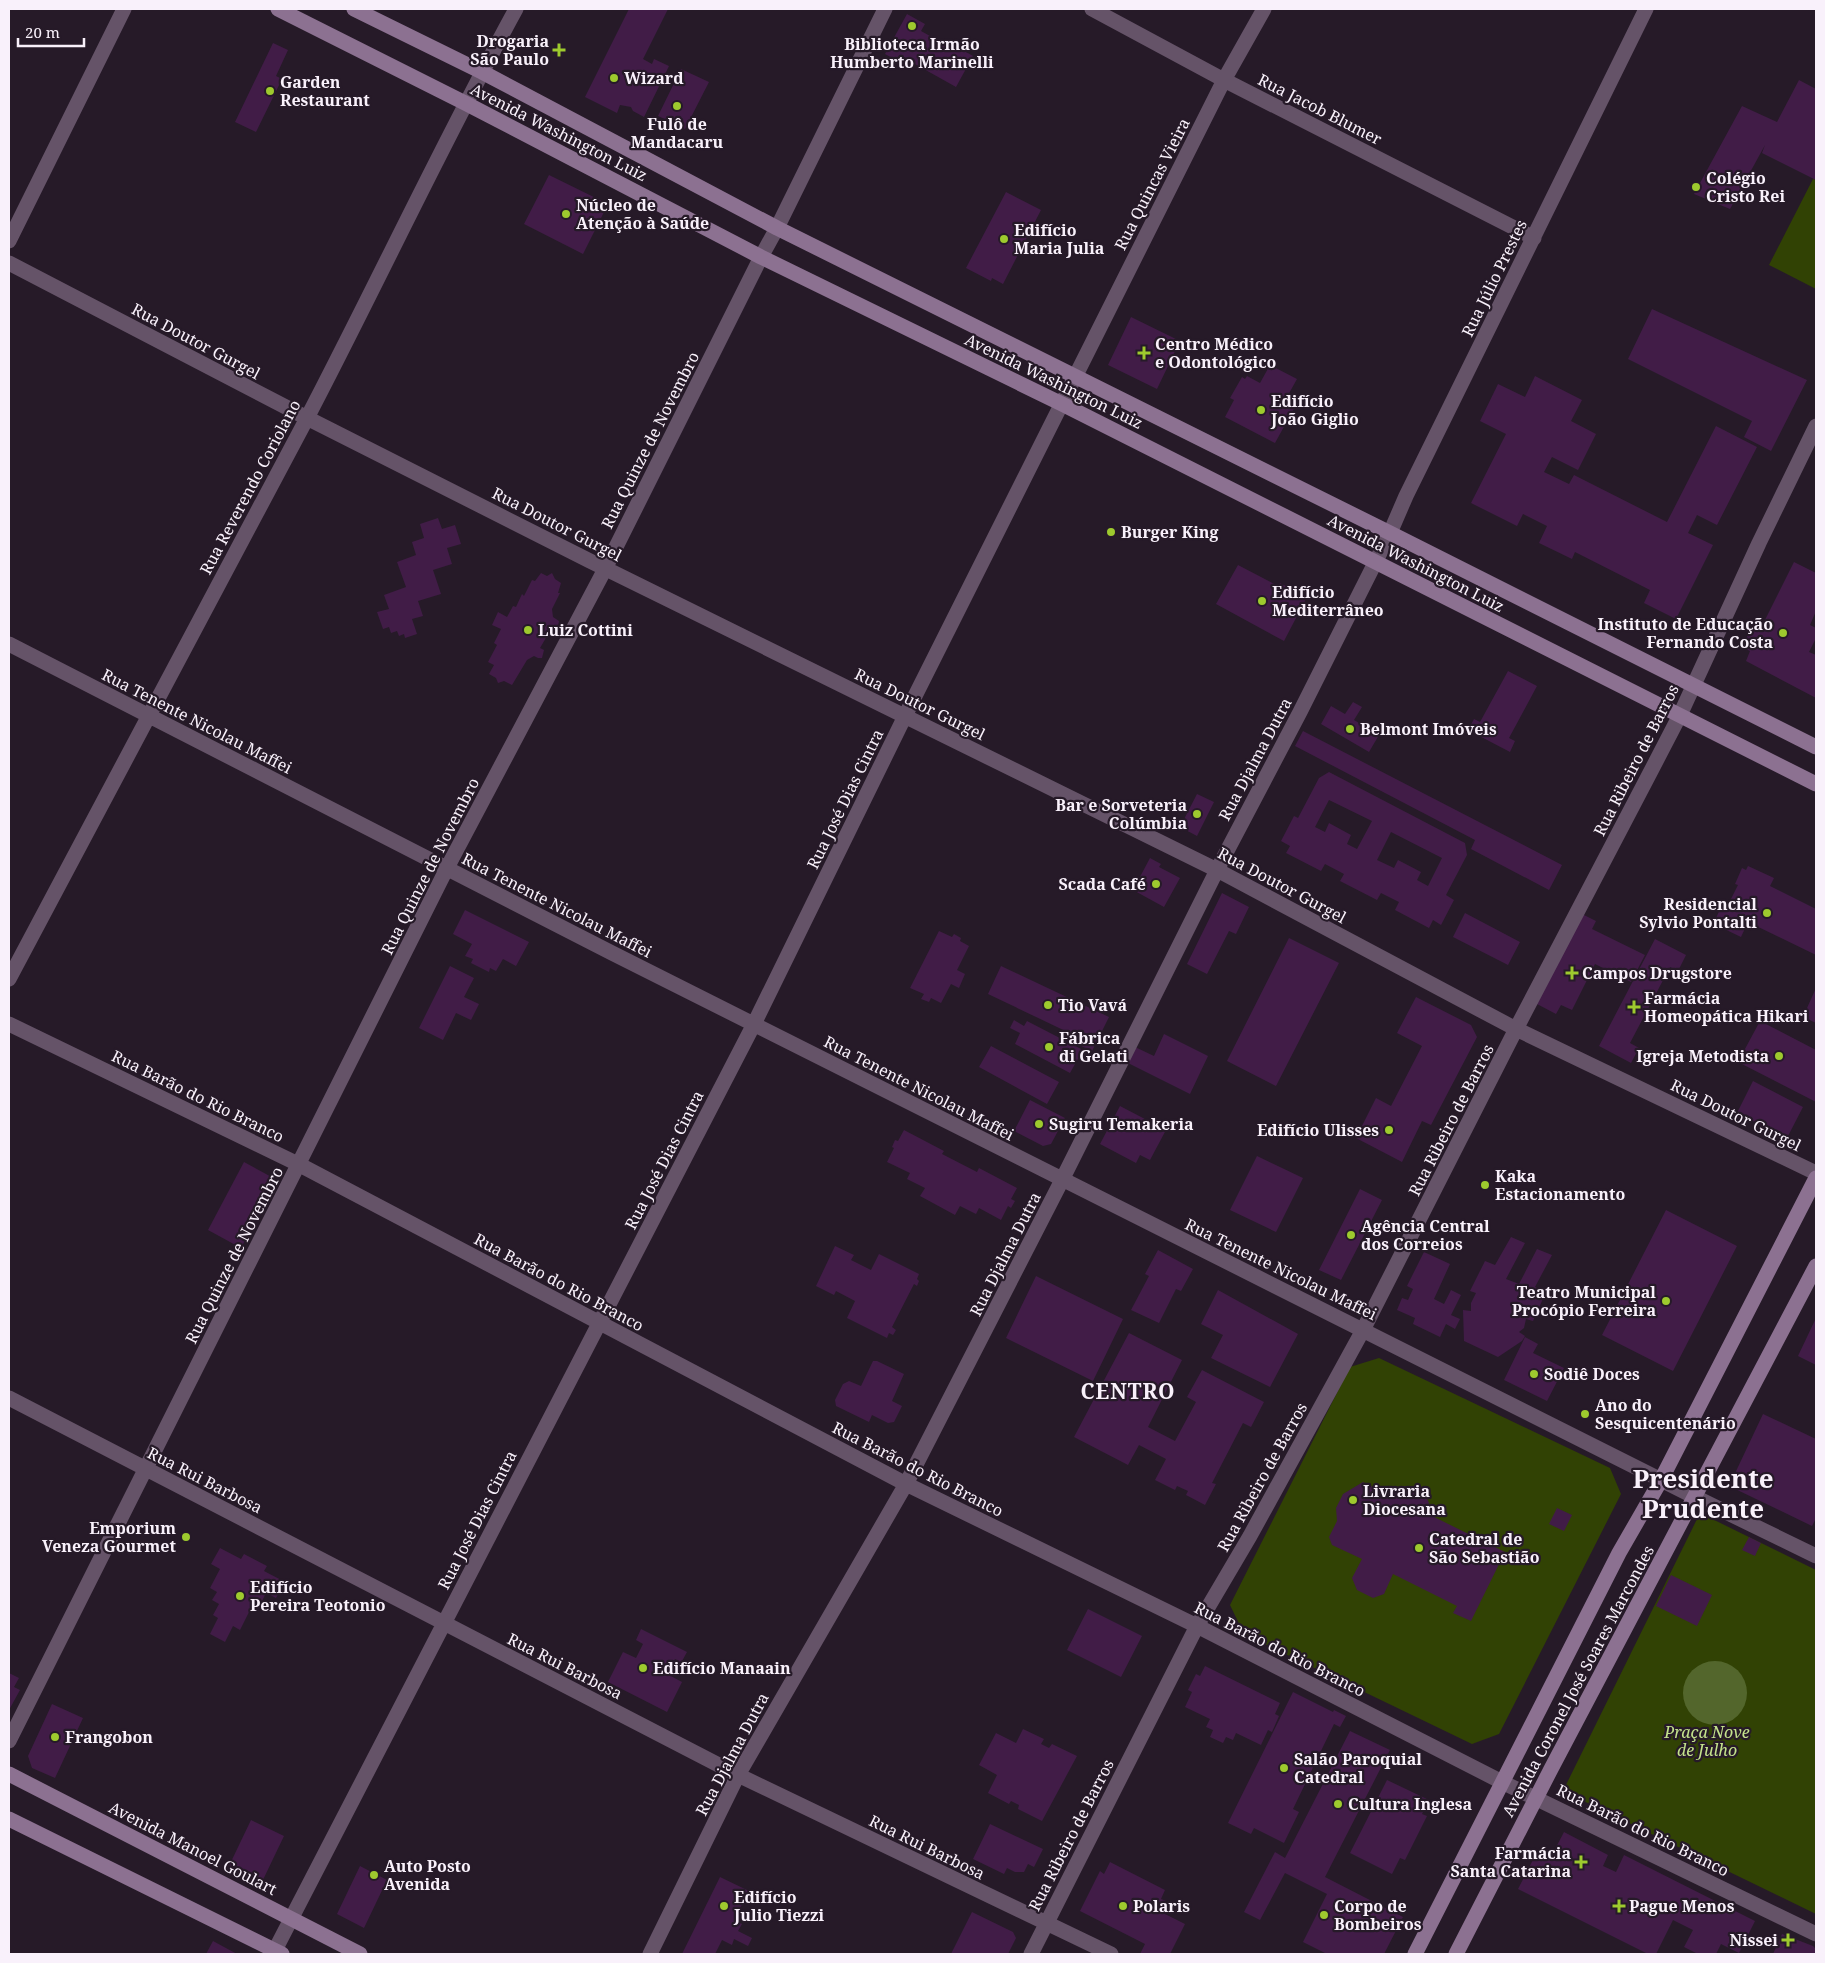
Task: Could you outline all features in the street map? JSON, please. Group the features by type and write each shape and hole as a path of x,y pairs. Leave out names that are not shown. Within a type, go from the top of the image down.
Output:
{"main road":[{"name":"Avenida Washington Luiz","path":"278,9 761,256 1062,404 1816,784"},
{"name":"Avenida Washington Luiz","path":"354,9 482,72 778,228 1816,747"},
{"name":"Avenida Coronel José Soares Marcondes","path":"1415,1954 1619,1553 1661,1480 1816,1178"},
{"name":"Avenida Coronel José Soares Marcondes","path":"1456,1954 1536,1797 1816,1266"},
{"name":"Avenida Manoel Goulart","path":"9,1774 360,1954"},
{"path":"9,1819 277,1953"}],"street":[{"path":"9,241 124,9"},
{"name":"Rua Reverendo Coriolano","path":"9,979 306,418 465,103 516,9"},
{"name":"Rua Quinze de Novembro","path":"9,1740 448,868 605,569 761,256 778,228 884,9"},
{"name":"Rua Jacob Blumer","path":"1092,9 1224,80 1534,238"},
{"name":"Rua Quincas Vieira","path":"1075,377 1224,80 1264,9"},
{"name":"Rua Júlio Prestes","path":"1375,562 1646,9"},
{"name":"Rua Doutor Gurgel","path":"9,263 306,418 605,569 1217,870 1516,1029 1816,1173"},
{"name":"Rua José Dias Cintra","path":"277,1953 291,1918 754,1024 905,716 1075,377"},
{"name":"Rua Ribeiro de Barros","path":"1031,1954 1198,1626 1364,1330 1516,1029 1680,715 1816,426"},
{"name":"Rua Djalma Dutra","path":"650,1954 738,1775 906,1484 1375,562"},
{"name":"Rua Tenente Nicolau Maffei","path":"9,644 147,716 1062,1180 1816,1556"},
{"name":"Rua Barão do Rio Branco","path":"9,1024 300,1165 906,1484 1198,1626 1502,1782 1816,1934"},
{"name":"Rua Rui Barbosa","path":"9,1398 738,1775 1111,1954"}],"green space":[{"path":"1813,179 1816,180 1816,289 1769,265"},
{"path":"1379,1358 1610,1468 1621,1494 1499,1734 1472,1744 1244,1634 1230,1605 1350,1367"},
{"name":"Praça Nove de Julho","path":"1700,1513 1816,1570 1816,1914 1563,1791"}],"shaded area":[{"path":"1715,1661 1727,1663 1738,1670 1745,1681 1747,1693 1745,1705 1738,1716 1727,1723 1715,1725 1703,1723 1692,1716 1685,1705 1683,1693 1685,1681 1692,1670 1703,1663"}],"building":[{"name":"Wizard","path":"629,9 668,9 643,59 652,64 654,59 669,66 644,117 633,111 631,107 620,105 617,113 585,97"},
{"path":"907,14 925,24 921,31 957,51 959,48 973,56 956,87 906,59 903,64 885,54"},
{"path":"273,43 288,50 276,76 282,79 256,132 235,122"},
{"path":"681,69 709,82 685,129 676,125 673,130 664,126 667,120 658,116"},
{"path":"1799,80 1816,89 1816,180 1762,153 1765,145 1730,209 1694,194 1742,106 1777,122"},
{"name":"Núcleo de Atenção à Saúde","path":"549,175 608,204 583,254 524,224"},
{"name":"Edifício Maria Julia","path":"1006,192 1041,210 1003,284 992,278 991,281 966,268"},
{"path":"1652,309 1807,380 1771,451 1744,437 1752,421 1628,359"},
{"name":"Centro Médico e Odontológico","path":"1131,317 1180,341 1157,389 1108,365"},
{"name":"Edifício João Giglio","path":"1270,365 1297,379 1287,397 1297,403 1275,443 1225,417 1234,400 1230,398 1242,377 1245,379 1247,376 1260,383"},
{"path":"1535,376 1582,400 1571,421 1596,434 1578,470 1552,457 1544,472 1569,484 1574,475 1667,522 1716,426 1757,447 1717,525 1697,515 1688,533 1713,545 1676,619 1644,603 1650,590 1575,552 1572,559 1539,543 1547,526 1523,514 1517,526 1471,503 1506,434 1480,421 1498,384 1525,397"},
{"path":"438,518 442,529 455,525 461,544 447,548 452,564 433,570 441,594 418,601 423,616 412,619 417,634 405,638 404,634 399,636 397,631 391,633 389,627 383,629 377,612 389,609 384,595 406,587 397,562 416,555 412,542 424,538 420,524"},
{"name":"Instituto de Educação Fernando Costa","path":"1794,562 1816,573 1816,611 1810,625 1816,628 1816,638 1809,652 1816,655 1816,698 1746,661 1750,651 1742,647 1753,624 1761,628"},
{"name":"Edifício Mediterrâneo","path":"1238,565 1278,586 1280,583 1307,597 1284,641 1216,604"},
{"name":"Luiz Cottini","path":"541,573 547,576 552,573 555,579 561,583 558,593 560,593 552,609 553,617 559,621 558,627 550,631 540,648 544,650 542,658 534,656 527,660 512,685 504,681 498,683 496,678 489,674 494,665 488,662 497,645 494,643 501,629 492,625 498,612 507,617 513,606 516,607 522,594 524,596 532,580 535,581"},
{"path":"1508,671 1537,686 1509,738 1515,741 1510,752 1468,730 1474,719 1480,722"},
{"name":"Belmont Imóveis","path":"1353,702 1362,707 1354,720 1379,735 1369,752 1321,724 1331,706 1345,714"},
{"path":"1303,731 1562,865 1549,890 1471,849 1475,840 1295,746"},
{"path":"1329,772 1465,843 1467,855 1446,895 1454,900 1441,925 1433,920 1429,928 1395,910 1399,902 1381,893 1377,900 1340,881 1344,874 1325,864 1321,871 1286,853 1290,846 1281,841 1294,816 1298,818 1319,778","holes":["1329,800 1372,821 1357,849 1347,844 1351,835 1329,823 1325,832 1315,827","1391,832 1442,858 1428,886 1417,880 1421,872 1398,860 1394,868 1377,860"]},
{"name":"Bar e Sorveteria Colúmbia","path":"1197,794 1214,802 1197,836 1180,827"},
{"name":"Scada Café","path":"1150,858 1161,864 1159,867 1180,878 1164,907 1133,890"},
{"name":"Residencial Sylvio Pontalti","path":"1748,866 1774,878 1770,886 1816,909 1816,955 1748,922 1741,937 1716,925 1719,920 1716,918 1722,905 1727,907 1738,885 1735,884 1742,868 1746,870"},
{"path":"1222,893 1249,907 1236,934 1229,931 1207,974 1187,964"},
{"path":"465,910 529,942 516,966 503,959 496,971 490,968 489,972 471,963 473,959 465,956 472,944 453,934"},
{"path":"1465,913 1520,942 1508,965 1453,937"},
{"name":"Campos Drugstore","path":"1582,914 1596,921 1592,929 1645,955 1631,982 1595,964 1572,1010 1561,1005 1556,1014 1537,1004"},
{"path":"939,931 952,937 954,934 961,938 960,941 969,946 957,970 965,974 959,988 951,984 941,1003 931,998 929,1002 921,999 924,994 910,988"},
{"path":"1289,938 1339,963 1276,1086 1227,1061"},
{"name":"Farmácia Homeopática Hikari","path":"1655,939 1686,955 1678,971 1670,967 1630,1043 1639,1048 1631,1063 1599,1046"},
{"path":"450,966 474,978 464,997 479,1004 471,1020 456,1013 443,1040 419,1028"},
{"name":"Tio Vavá","path":"1001,966 1109,1017 1092,1051 1077,1044 1080,1038 988,994"},
{"path":"1816,988 1816,1023 1803,1017"},
{"path":"1416,997 1471,1025 1477,1037 1431,1125 1422,1121 1402,1162 1356,1138 1376,1098 1391,1106 1422,1046 1397,1033"},
{"name":"Fábrica di Gelati","path":"1014,1020 1024,1026 1027,1021 1083,1050 1070,1073 1015,1044 1020,1033 1010,1028"},
{"name":"Igreja Metodista","path":"1760,1021 1816,1050 1816,1102 1738,1062"},
{"path":"1164,1034 1208,1056 1190,1094 1128,1063 1135,1047 1154,1056"},
{"path":"991,1046 1059,1082 1047,1104 979,1067"},
{"path":"1753,1081 1803,1107 1787,1138 1737,1113"},
{"name":"Sugiru Temakeria","path":"1030,1100 1065,1118 1051,1144 1043,1146 1014,1131"},
{"path":"1120,1106 1166,1130 1150,1160 1140,1155 1136,1163 1100,1144"},
{"path":"904,1130 944,1151 942,1154 977,1172 979,1168 1017,1188 1011,1199 1015,1201 1011,1208 1008,1206 1001,1220 979,1208 976,1214 960,1206 955,1215 920,1196 925,1188 907,1179 910,1173 887,1162 894,1148 892,1147 895,1140 898,1141"},
{"path":"1257,1156 1303,1178 1276,1232 1230,1210"},
{"path":"244,1162 277,1180 241,1248 208,1230"},
{"name":"Agência Central dos Correios","path":"1360,1189 1382,1200 1341,1280 1319,1270"},
{"path":"1666,1210 1737,1246 1673,1371 1602,1335"},
{"path":"1511,1237 1525,1243 1506,1279 1519,1284 1537,1249 1552,1255 1535,1287 1546,1292 1533,1321 1526,1319 1524,1328 1519,1332 1525,1336 1522,1341 1498,1357 1464,1341 1463,1310 1471,1311 1471,1303 1476,1293 1470,1291 1485,1261 1495,1265"},
{"path":"835,1246 854,1255 851,1260 871,1270 879,1254 919,1274 917,1286 914,1284 892,1327 896,1330 893,1335 889,1333 887,1338 847,1318 855,1301 836,1291 834,1295 816,1286"},
{"path":"1158,1250 1193,1269 1181,1291 1176,1289 1159,1323 1131,1310 1149,1276 1145,1274"},
{"path":"1424,1252 1450,1264 1434,1299 1444,1304 1451,1290 1461,1295 1451,1315 1460,1319 1455,1329 1446,1324 1440,1337 1413,1324 1415,1318 1397,1310 1402,1298 1408,1300 1413,1289 1407,1286"},
{"path":"1036,1276 1123,1319 1093,1381 1006,1338"},
{"path":"1218,1290 1298,1334 1270,1387 1211,1358 1223,1335 1201,1324"},
{"path":"1816,1318 1816,1365 1798,1356"},
{"path":"1129,1333 1182,1360 1148,1427 1175,1441 1196,1402 1187,1397 1202,1370 1264,1402 1251,1427 1243,1423 1212,1483 1216,1484 1205,1505 1186,1495 1188,1491 1177,1486 1175,1490 1155,1480 1166,1459 1139,1445 1128,1465 1074,1437"},
{"name":"Sodiê Doces","path":"1525,1337 1538,1344 1533,1353 1564,1368 1547,1401 1504,1380"},
{"path":"873,1361 877,1361 904,1374 892,1401 902,1406 894,1422 888,1423 872,1415 869,1422 836,1406 835,1400 843,1384 849,1381 861,1386"},
{"path":"1763,1414 1816,1439 1816,1518 1812,1526 1729,1486"},
{"name":"Catedral de São Sebastião","path":"1363,1482 1393,1497 1398,1487 1408,1486 1425,1493 1429,1503 1424,1512 1505,1552 1471,1621 1453,1613 1457,1606 1393,1574 1384,1594 1373,1598 1357,1590 1352,1578 1362,1559 1332,1545 1329,1537 1337,1521 1336,1508 1343,1494"},
{"path":"1557,1508 1572,1515 1564,1531 1549,1524"},
{"path":"1749,1537 1761,1543 1755,1556 1742,1550"},
{"name":"Edifício Pereira Teotonio","path":"220,1548 241,1559 244,1554 267,1566 264,1571 285,1582 276,1598 266,1593 256,1613 250,1610 240,1630 233,1626 225,1642 210,1634 218,1618 213,1615 219,1604 212,1600 217,1592 210,1588 220,1569 211,1564"},
{"path":"1671,1575 1712,1595 1697,1626 1656,1606"},
{"path":"1088,1609 1142,1636 1121,1677 1067,1650"},
{"name":"Edifício Manaain","path":"641,1629 687,1652 681,1663 675,1659 667,1674 682,1682 667,1712 608,1682 623,1652 636,1658 643,1644 636,1640"},
{"path":"1205,1666 1280,1703 1275,1714 1279,1716 1272,1732 1268,1730 1261,1745 1236,1733 1233,1740 1226,1737 1223,1743 1210,1737 1213,1730 1206,1727 1210,1719 1185,1707 1192,1692 1188,1690 1196,1674 1200,1676"},
{"path":"9,1673 19,1678 14,1687 20,1690 9,1710"},
{"name":"Salão Paroquial Catedral","path":"1293,1692 1333,1712 1334,1710 1346,1716 1340,1727 1334,1724 1293,1809 1299,1812 1284,1843 1254,1828 1251,1834 1228,1823"},
{"name":"Frangobon","path":"52,1704 83,1718 55,1778 32,1768 28,1756"},
{"path":"1023,1729 1044,1739 1041,1744 1049,1748 1052,1744 1077,1756 1042,1821 1018,1809 1019,1805 1011,1801 1009,1804 988,1793 997,1775 979,1765 996,1733 1016,1743"},
{"path":"1350,1731 1390,1750 1325,1877 1403,1917 1384,1954 1327,1954 1303,1942 1327,1894 1285,1873 1260,1920 1244,1912 1275,1852 1285,1858"},
{"path":"1387,1780 1429,1800 1422,1814 1427,1816 1405,1860 1400,1858 1392,1874 1350,1853"},
{"path":"251,1820 284,1836 261,1884 228,1868"},
{"path":"990,1824 1043,1849 1034,1867 1028,1864 1024,1872 1015,1872 1007,1868 1004,1874 973,1859"},
{"path":"1564,1832 1608,1855 1603,1866 1616,1872 1624,1855 1755,1921 1739,1953 1721,1944 1716,1954 1698,1954 1684,1947 1693,1930 1673,1920 1656,1954 1648,1954 1518,1889 1537,1852 1550,1859"},
{"name":"Polaris","path":"1110,1862 1165,1890 1161,1899 1166,1901 1161,1912 1185,1924 1170,1954 1140,1954 1145,1944 1080,1911 1100,1871 1104,1874"},
{"path":"360,1866 387,1880 364,1928 337,1914"},
{"name":"Edifício Julio Tiezzi","path":"720,1877 749,1891 734,1920 742,1924 738,1931 752,1938 748,1946 734,1939 732,1945 722,1940 715,1954 682,1954"},
{"path":"972,1912 1013,1932 1016,1938 1008,1954 951,1954"},
{"name":"Nissei","path":"1782,1934 1813,1946 1816,1949 1816,1954 1773,1954"},
{"path":"213,1941 237,1954 206,1954"}],"place":[{"name":"Biblioteca Irmão Humberto Marinelli","path":"912,26"},
{"name":"Drogaria São Paulo","path":"559,50"},
{"name":"Wizard","path":"614,78"},
{"name":"Garden Restaurant","path":"270,91"},
{"name":"Fulô de Mandacaru","path":"677,106"},
{"name":"Colégio Cristo Rei","path":"1696,187"},
{"name":"Núcleo de Atenção à Saúde","path":"566,214"},
{"name":"Edifício Maria Julia","path":"1004,239"},
{"name":"Centro Médico e Odontológico","path":"1144,353"},
{"name":"Edifício João Giglio","path":"1261,410"},
{"name":"Burger King","path":"1111,532"},
{"name":"Edifício Mediterrâneo","path":"1262,601"},
{"name":"Luiz Cottini","path":"528,630"},
{"name":"Instituto de Educação Fernando Costa","path":"1783,633"},
{"name":"Belmont Imóveis","path":"1350,729"},
{"name":"Bar e Sorveteria Colúmbia","path":"1197,814"},
{"name":"Scada Café","path":"1156,884"},
{"name":"Residencial Sylvio Pontalti","path":"1767,913"},
{"name":"Campos Drugstore","path":"1572,973"},
{"name":"Tio Vavá","path":"1048,1005"},
{"name":"Farmácia Homeopática Hikari","path":"1634,1007"},
{"name":"Fábrica di Gelati","path":"1049,1047"},
{"name":"Igreja Metodista","path":"1779,1056"},
{"name":"Sugiru Temakeria","path":"1039,1124"},
{"name":"Edifício Ulisses","path":"1389,1130"},
{"name":"Kaka Estacionamento","path":"1485,1185"},
{"name":"Agência Central dos Correios","path":"1351,1235"},
{"name":"Teatro Municipal Procópio Ferreira","path":"1666,1301"},
{"name":"Sodiê Doces","path":"1534,1374"},
{"name":"Ano do Sesquicentenário","path":"1585,1414"},
{"name":"Livraria Diocesana","path":"1353,1500"},
{"name":"Emporium Veneza Gourmet","path":"186,1537"},
{"name":"Catedral de São Sebastião","path":"1419,1548"},
{"name":"Edifício Pereira Teotonio","path":"240,1596"},
{"name":"Edifício Manaain","path":"643,1668"},
{"name":"Frangobon","path":"55,1737"},
{"name":"Salão Paroquial Catedral","path":"1284,1768"},
{"name":"Cultura Inglesa","path":"1338,1804"},
{"name":"Farmácia Santa Catarina","path":"1581,1862"},
{"name":"Auto Posto Avenida","path":"374,1875"},
{"name":"Edifício Julio Tiezzi","path":"724,1906"},
{"name":"Polaris","path":"1123,1906"},
{"name":"Pague Menos","path":"1619,1906"},
{"name":"Corpo de Bombeiros","path":"1324,1915"},
{"name":"Nissei","path":"1788,1940"}],"district":[{"name":"CENTRO","path":"1128,1391"},
{"name":"Presidente Prudente","path":"1703,1493"}]}
